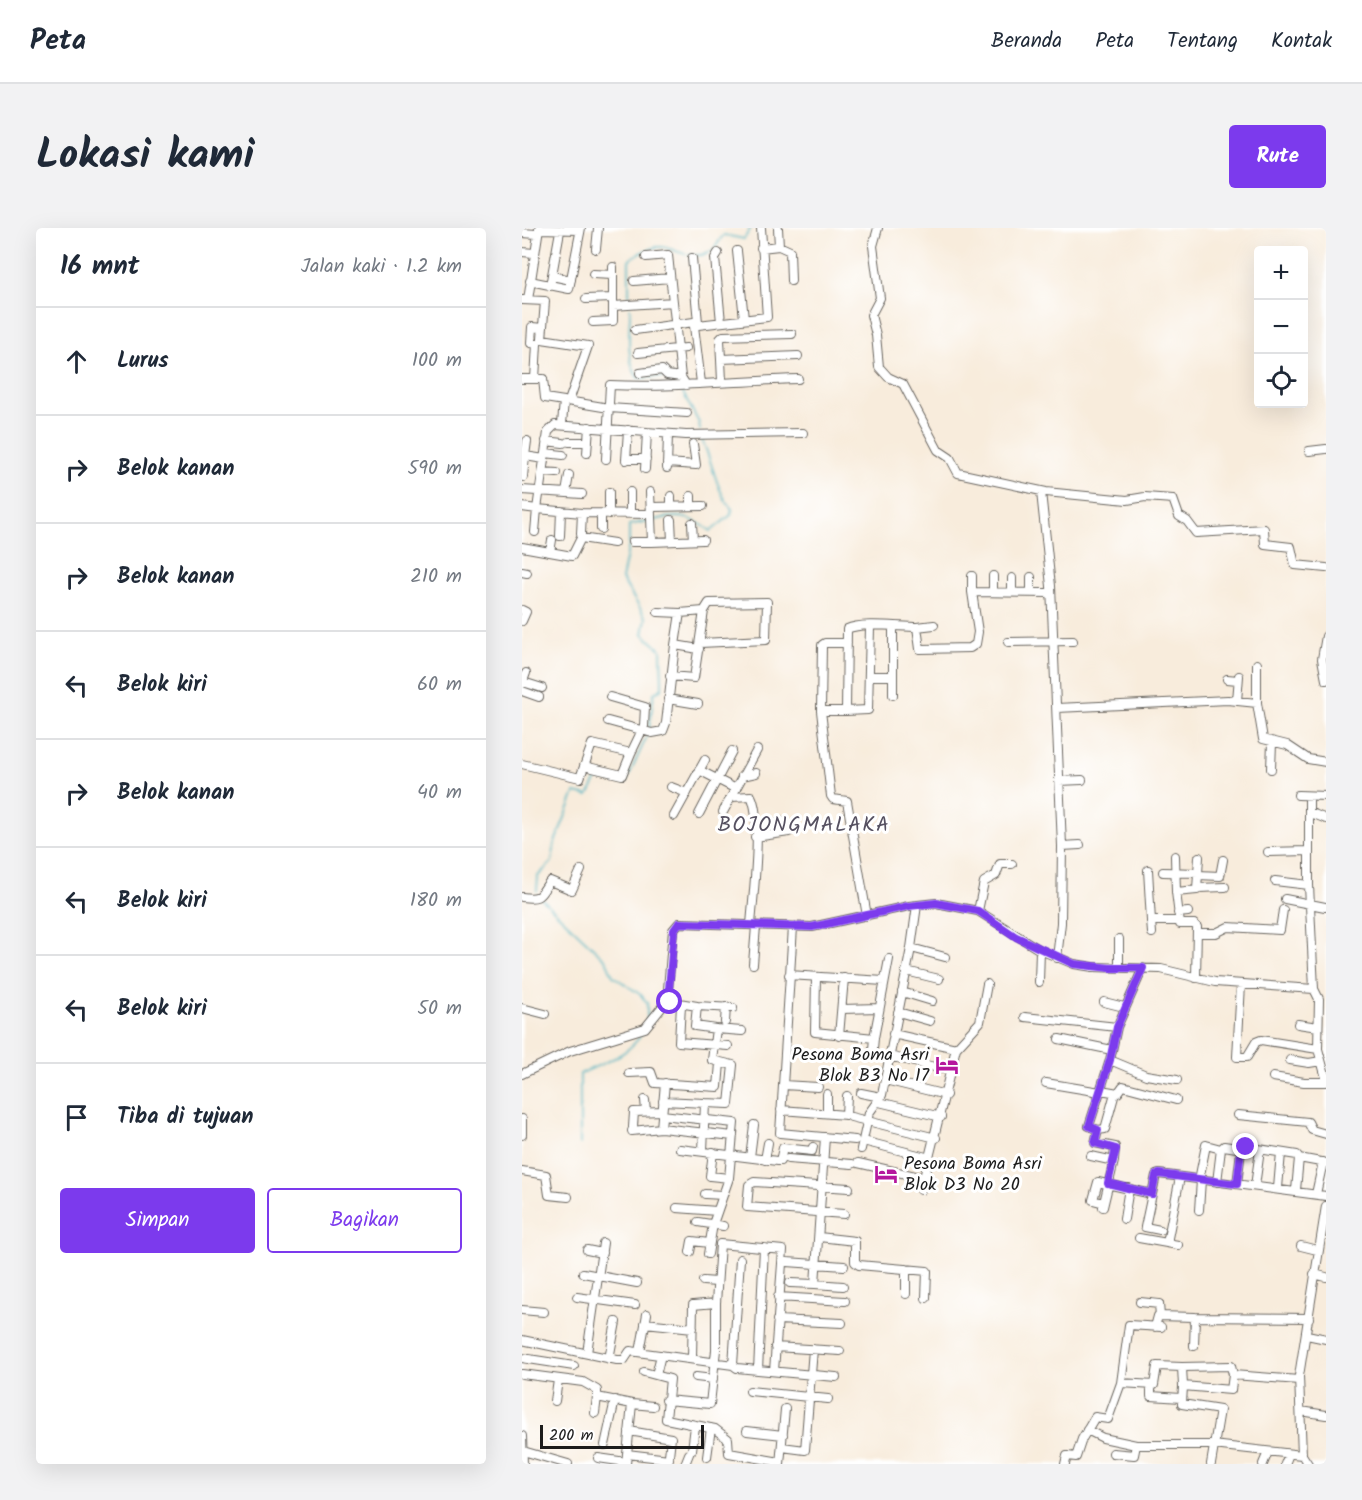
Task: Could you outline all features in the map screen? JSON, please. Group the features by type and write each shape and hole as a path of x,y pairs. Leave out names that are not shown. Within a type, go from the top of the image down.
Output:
{"street":[{"path":"596,249 598,228"},
{"path":"635,330 675,324 767,317 761,228"},
{"path":"778,228 779,246"},
{"path":"878,228 873,254 880,298 872,309 871,315 876,335 879,367 888,377 903,384 938,450 950,458 958,473 1041,492 1120,499 1173,499 1179,516 1187,521 1196,533 1264,529 1266,545 1291,547 1295,565 1326,568"},
{"path":"522,233 538,230 580,229 569,290 530,280"},
{"path":"538,230 525,300 545,301 542,339 588,346 567,401 562,424"},
{"path":"550,286 560,231"},
{"path":"761,248 779,246 790,251 791,281"},
{"path":"737,251 744,319"},
{"path":"522,252 534,253"},
{"path":"718,252 715,258 721,322"},
{"path":"646,257 668,255 675,324 682,348 682,384"},
{"path":"692,258 701,383"},
{"path":"593,274 613,271 613,321 594,322"},
{"path":"552,276 571,280"},
{"path":"634,281 670,278"},
{"path":"586,299 628,305 673,302"},
{"path":"535,379 537,344 531,343 532,327 543,328"},
{"path":"722,381 720,339 723,336 792,334"},
{"path":"638,353 682,348"},
{"path":"721,359 798,356"},
{"path":"640,373 662,370 667,375 675,374 682,384"},
{"path":"522,380 543,379 545,398 609,408 687,413"},
{"path":"606,459 610,385 798,379"},
{"path":"667,402 670,412"},
{"path":"769,423 769,434"},
{"path":"791,423 791,434"},
{"path":"535,532 546,441 551,427 562,424 702,435 803,433"},
{"path":"723,424 723,435"},
{"path":"745,424 746,434"},
{"path":"587,453 589,427"},
{"path":"628,430 626,459 646,459"},
{"path":"645,469 647,432"},
{"path":"668,434 667,465 696,465 693,444"},
{"path":"522,483 524,455 528,441"},
{"path":"546,441 588,442"},
{"path":"1309,451 1326,449"},
{"path":"524,455 563,455"},
{"path":"543,472 557,473"},
{"path":"567,493 569,475"},
{"path":"522,490 582,494"},
{"path":"601,529 609,492"},
{"path":"630,492 630,514"},
{"path":"650,492 652,542"},
{"path":"1041,492 1054,640 1062,846 1061,923 1057,958"},
{"path":"671,496 671,506"},
{"path":"691,496 691,506"},
{"path":"522,507 582,513 651,516 671,506 703,506"},
{"path":"550,552 556,538 561,511"},
{"path":"581,534 582,513"},
{"path":"671,520 672,541"},
{"path":"692,523 693,540"},
{"path":"522,547 574,555 581,538 614,543"},
{"path":"632,542 703,540"},
{"path":"917,627 920,649 973,647 978,632 972,576"},
{"path":"993,576 993,592"},
{"path":"1031,577 1031,592"},
{"path":"1012,578 1012,592"},
{"path":"972,592 1051,592"},
{"path":"670,676 694,678 699,646 704,611 709,603 767,602 766,640 699,646 675,645"},
{"path":"522,610 526,612 522,621"},
{"path":"658,612 704,611"},
{"path":"608,721 646,731 663,731 666,723 670,676 680,613"},
{"path":"846,711 847,643 850,628 934,625"},
{"path":"821,711 868,710 870,627"},
{"path":"892,627 893,695"},
{"path":"1326,636 1322,658 1326,680"},
{"path":"1008,642 1072,641"},
{"path":"847,643 822,645 821,711 831,796 833,800 847,801 864,916"},
{"path":"1257,664 1257,703 1262,738 1287,745 1308,759 1326,762"},
{"path":"526,673 522,683 542,688"},
{"path":"869,676 892,676"},
{"path":"1227,679 1239,678 1237,701"},
{"path":"522,691 539,697"},
{"path":"585,766 622,775 631,753 646,731 645,706 610,697"},
{"path":"668,699 698,704"},
{"path":"1057,708 1237,701 1257,703"},
{"path":"1271,769 1272,742"},
{"path":"578,789 592,744 631,753"},
{"path":"699,814 732,750"},
{"path":"723,812 757,750"},
{"path":"674,816 705,760"},
{"path":"522,764 580,778"},
{"path":"699,770 735,789"},
{"path":"742,776 756,774"},
{"path":"1059,781 1082,780"},
{"path":"670,787 687,793"},
{"path":"1298,795 1326,796"},
{"path":"731,797 751,796 755,837 753,964"},
{"path":"1273,1077 1316,1083 1326,1080 1318,1049 1319,999 1314,989 1308,851 1309,796"},
{"path":"1309,812 1326,819"},
{"path":"755,837 785,832 780,820"},
{"path":"1062,846 1080,845"},
{"path":"1268,852 1308,851"},
{"path":"1175,855 1178,917 1181,925 1195,925 1197,933 1196,978"},
{"path":"1198,888 1199,857"},
{"path":"1163,872 1220,876 1223,860"},
{"path":"978,911 984,882 996,875 1000,864 1012,864"},
{"path":"522,897 533,898 542,895 550,881 573,889 581,870"},
{"path":"1148,870 1152,933"},
{"path":"1275,881 1309,885"},
{"path":"1176,892 1195,892 1198,888 1225,887"},
{"path":"1285,899 1325,906"},
{"path":"522,1074 570,1051 638,1031 653,1020 668,1001 674,930 676,925 685,921 812,927 917,904 936,903 978,911 1040,950 1057,958 1093,968 1143,968 1241,984 1314,989"},
{"path":"859,1143 869,1113 880,1100 885,1080 911,948 917,904"},
{"path":"1197,933 1216,933 1228,927 1280,930 1283,910"},
{"path":"1151,921 1178,917 1188,912"},
{"path":"793,927 781,1134 825,1137 930,1158"},
{"path":"1119,939 1119,968"},
{"path":"911,948 945,957"},
{"path":"1039,982 1040,950"},
{"path":"873,1049 889,959"},
{"path":"1143,968 1124,1006 1089,1126 1098,1130 1105,1129 1115,1093 1122,1086 1176,1100"},
{"path":"906,970 939,979"},
{"path":"789,975 884,981"},
{"path":"816,976 814,1031 839,1036 874,1038"},
{"path":"839,1036 844,978"},
{"path":"921,1190 936,1138 956,1048 980,1022 987,984"},
{"path":"1241,984 1237,1058 1246,1057 1256,1042 1261,1040 1318,1049"},
{"path":"902,992 932,1001"},
{"path":"668,1001 681,1005 730,1007 725,1022"},
{"path":"1104,1002 1124,1006"},
{"path":"681,1005 679,1042 728,1046"},
{"path":"698,1006 695,1026 741,1031"},
{"path":"522,1008 545,1014"},
{"path":"842,1008 879,1008"},
{"path":"898,1012 930,1021"},
{"path":"1025,1017 1117,1027"},
{"path":"1298,1024 1318,1027"},
{"path":"663,1101 729,1104 733,1064 712,1060 716,1029"},
{"path":"894,1034 956,1048"},
{"path":"1059,1039 1112,1050"},
{"path":"889,1056 951,1071"},
{"path":"1110,1060 1146,1075 1177,1080"},
{"path":"1290,1060 1309,1063 1322,1061"},
{"path":"717,1104 720,1063"},
{"path":"629,1073 651,1072 654,1083 718,1087"},
{"path":"885,1080 946,1095"},
{"path":"661,1128 665,1083"},
{"path":"1046,1083 1115,1093"},
{"path":"783,1085 818,1087"},
{"path":"861,1093 940,1117"},
{"path":"826,1113 827,1094"},
{"path":"781,1110 846,1114 847,1096"},
{"path":"645,1101 646,1111"},
{"path":"704,1151 705,1103"},
{"path":"708,1254 713,1224 729,1178 733,1136 733,1122 646,1111 634,1112 633,1129 661,1128 733,1136"},
{"path":"1238,1115 1308,1122 1312,1130 1326,1134"},
{"path":"851,1117 936,1138"},
{"path":"522,1119 522,1135"},
{"path":"750,1157 754,1125"},
{"path":"1098,1130 1095,1143 1115,1147 1108,1183"},
{"path":"815,1284 825,1137"},
{"path":"765,1160 768,1143"},
{"path":"1199,1210 1204,1146 1221,1149 1224,1146 1297,1155 1299,1158 1325,1163 1316,1194"},
{"path":"680,1149 780,1161 783,1148 812,1151"},
{"path":"1217,1182 1221,1149"},
{"path":"1237,1184 1243,1149"},
{"path":"1255,1186 1260,1150"},
{"path":"713,1152 710,1176 729,1178"},
{"path":"1278,1188 1281,1153"},
{"path":"1092,1156 1114,1161"},
{"path":"1296,1190 1299,1158"},
{"path":"788,1159 855,1164 924,1178"},
{"path":"522,1172 544,1174 549,1196 568,1197"},
{"path":"1160,1230 1144,1227 1157,1174 1296,1190 1326,1196"},
{"path":"1167,1243 1180,1178"},
{"path":"844,1214 747,1207 749,1185 754,1182 849,1188"},
{"path":"1104,1205 1093,1200 1096,1183 1108,1183 1152,1194"},
{"path":"1124,1219 1129,1188"},
{"path":"705,1194 723,1195"},
{"path":"1308,1464 1302,1455 1299,1380 1317,1250 1326,1206"},
{"path":"677,1208 717,1211"},
{"path":"698,1222 723,1226"},
{"path":"819,1237 855,1241 855,1262 858,1265 927,1271 926,1298"},
{"path":"1138,1238 1178,1245"},
{"path":"690,1252 692,1241 709,1243"},
{"path":"587,1353 603,1243"},
{"path":"666,1400 709,1405 715,1363 720,1244 783,1250 774,1371"},
{"path":"1301,1246 1317,1250"},
{"path":"758,1370 764,1248"},
{"path":"587,1250 602,1253"},
{"path":"733,1365 740,1259"},
{"path":"787,1262 844,1266"},
{"path":"906,1269 906,1294"},
{"path":"583,1273 637,1283"},
{"path":"1314,1274 1326,1277"},
{"path":"703,1281 717,1282"},
{"path":"790,1283 843,1286"},
{"path":"577,1297 635,1305"},
{"path":"778,1297 844,1301"},
{"path":"1140,1302 1159,1304 1160,1316"},
{"path":"692,1359 693,1305 716,1304"},
{"path":"522,1310 544,1312"},
{"path":"640,1352 647,1314"},
{"path":"1065,1464 1067,1456 1076,1457 1087,1430 1096,1416 1108,1419 1120,1383 1129,1325 1158,1327 1156,1317 1160,1316 1309,1318"},
{"path":"1194,1346 1195,1317"},
{"path":"777,1320 842,1323"},
{"path":"609,1359 616,1322"},
{"path":"645,1323 693,1328"},
{"path":"1307,1335 1326,1339"},
{"path":"522,1340 609,1359 624,1360 629,1351 733,1365 737,1368 836,1377"},
{"path":"776,1347 840,1352"},
{"path":"782,1447 809,1451 809,1396 813,1349"},
{"path":"656,1375 661,1355"},
{"path":"522,1358 574,1366"},
{"path":"1120,1383 1155,1384 1157,1366 1231,1366 1233,1375 1231,1390 1183,1386"},
{"path":"1182,1367 1182,1404 1220,1410 1214,1445 1214,1462"},
{"path":"644,1372 670,1379 666,1400 666,1419 711,1428 729,1439 727,1464"},
{"path":"522,1374 590,1385 597,1390 595,1413"},
{"path":"1233,1375 1299,1380"},
{"path":"696,1377 713,1378"},
{"path":"555,1401 558,1380"},
{"path":"1151,1385 1150,1396 1181,1398"},
{"path":"750,1391 828,1399"},
{"path":"597,1397 653,1406"},
{"path":"605,1445 615,1400"},
{"path":"626,1460 632,1404"},
{"path":"729,1453 780,1463 785,1409"},
{"path":"1301,1411 1326,1414"},
{"path":"685,1464 695,1426"},
{"path":"707,1457 711,1428"},
{"path":"1087,1430 1103,1438 1136,1445 1214,1445 1238,1452 1302,1455"},
{"path":"598,1458 668,1462 671,1438 629,1431"},
{"path":"747,1431 783,1435"},
{"path":"522,1436 523,1464"},
{"path":"1113,1453 1134,1455 1136,1445"},
{"path":"523,1451 568,1464"},
{"path":"1263,1464 1268,1452"},
{"path":"1285,1464 1289,1454"}],"waterway":[{"path":"629,303 629,261 635,256 659,247 691,255 703,254 714,249 724,235 744,239 751,228"},
{"path":"630,308 629,344 634,371 638,378 665,377"},
{"path":"681,389 699,423 700,430"},
{"path":"654,520 670,517 690,519 711,531 731,515 732,509 718,484 701,438"},
{"path":"649,521 629,525 629,544 622,579 646,618 643,634 661,650 662,689 654,693 649,729"},
{"path":"537,891 538,876 552,862 555,842 575,793 588,796 597,779 626,782 648,734"},
{"path":"541,898 606,960 613,976 641,995 647,1003 647,1021"},
{"path":"580,1144 580,1074 630,1048 642,1033"}],"place":[{"name":"Pesona Boma Asri Blok B3 No 17","path":"947,1065"},
{"name":"Pesona Boma Asri Blok D3 No 20","path":"886,1174"}],"district":[{"name":"BOJONGMALAKA","path":"804,825"}],"route":[{"path":"670,1002 668,1001 674,930 676,925 682,922 812,927 928,903 970,908 1040,950 1074,964 1093,968 1143,968 1124,1006 1089,1126 1098,1130 1095,1143 1116,1149 1108,1183 1152,1194 1156,1175 1159,1174 1237,1184 1241,1151 1246,1147"}]}
